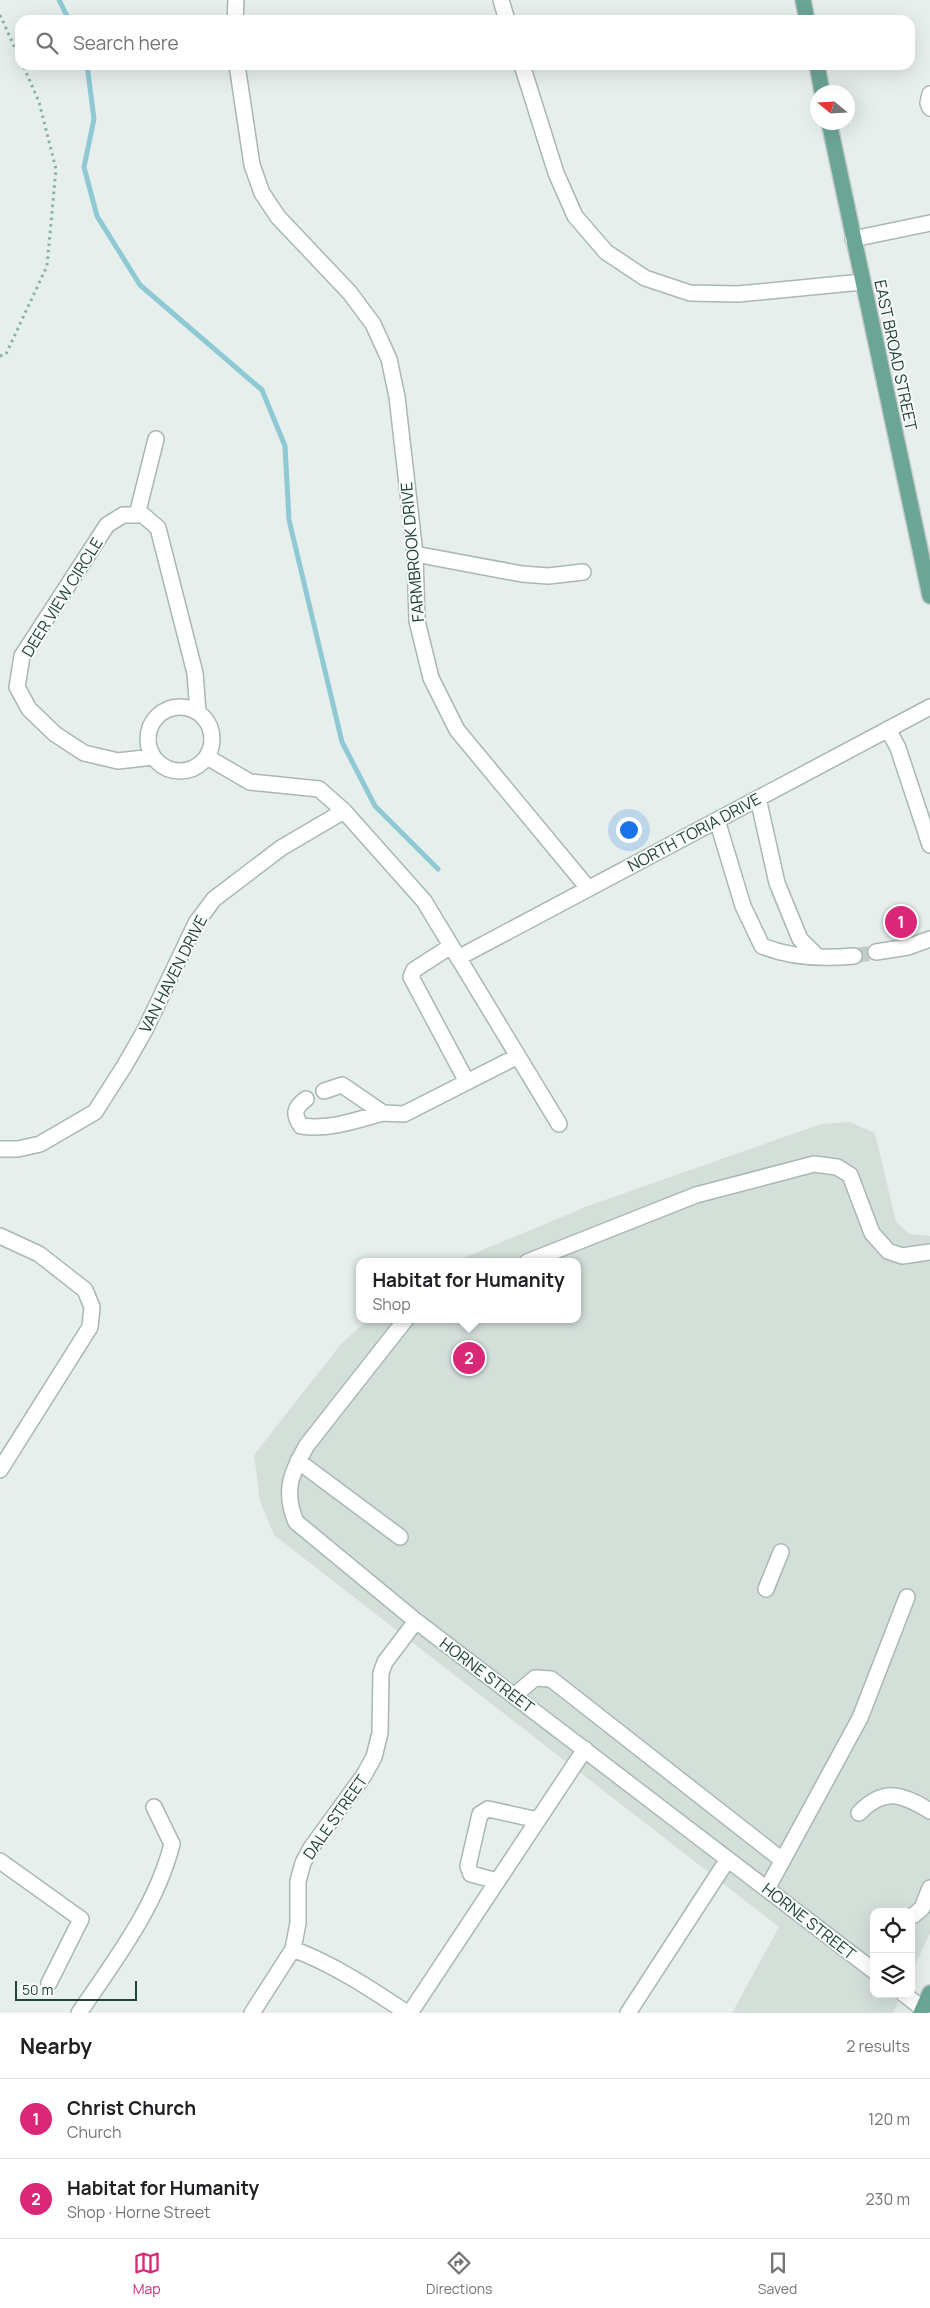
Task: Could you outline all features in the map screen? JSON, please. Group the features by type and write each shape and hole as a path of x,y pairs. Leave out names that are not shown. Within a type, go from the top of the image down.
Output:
{"main road":[{"path":"803,0 806,15"},
{"path":"817,70 820,85"},
{"name":"EAST BROAD STREET","path":"831,130 930,596"},
{"path":"922,2011 930,1993"}],"street":[{"path":"235,15 236,0"},
{"path":"501,0 506,15"},
{"name":"FARMBROOK DRIVE","path":"238,70 252,165 262,193 278,217 350,293 373,324 389,359 397,397 415,554 417,621 431,678 457,730 588,888"},
{"path":"524,70 556,173 575,216 606,252 645,278 690,293 738,294 862,282"},
{"path":"930,94 928,102 930,108"},
{"path":"854,239 930,223"},
{"path":"156,439 137,515 143,514 158,528 195,673 198,712"},
{"name":"DEER VIEW CIRCLE","path":"137,515 123,515 107,525 22,656 17,687 29,708 55,734 84,752 118,761 153,758"},
{"path":"415,554 531,575 548,576 583,572"},
{"path":"174,707 186,707 198,712 207,721 212,733 212,746 207,757 198,767 186,771 173,771 161,766 153,758 148,745 148,733 153,721 162,712 174,707"},
{"name":"NORTH TORIA DRIVE","path":"467,1082 411,977 414,970 588,888 930,707"},
{"path":"888,729 898,748 930,846"},
{"path":"207,757 250,782 319,789 344,811 424,901 559,1124"},
{"path":"758,798 777,883 800,939 817,956"},
{"name":"VAN HAVEN DRIVE","path":"0,1149 18,1149 40,1144 95,1112 145,1030 196,924 214,899 281,848 344,811"},
{"path":"717,820 743,906 762,946 776,952 800,956 828,958 854,956"},
{"path":"876,952 908,947 930,939"},
{"path":"306,1099 295,1111 295,1118 301,1126 317,1128 338,1125 383,1113 404,1114 518,1056"},
{"path":"324,1091 342,1085 383,1113"},
{"path":"537,1258 696,1194 814,1164 837,1167 850,1175 872,1233 888,1251 902,1256 930,1252"},
{"path":"0,1236 39,1254 86,1290 92,1307 90,1328 0,1470"},
{"name":"HORNE STREET","path":"403,1323 307,1445 298,1461 289,1490 289,1506 296,1522 416,1621 870,1968"},
{"path":"298,1461 400,1537"},
{"path":"766,1589 781,1552"},
{"path":"767,1889 860,1718 907,1597"},
{"name":"DALE STREET","path":"252,2013 293,1949 298,1923 298,1881 310,1848 364,1775 374,1757 380,1733 380,1673 385,1662 416,1621"},
{"path":"515,1695 534,1678 551,1679 782,1860"},
{"path":"293,1949 319,1959 409,2013 585,1749"},
{"path":"859,1813 870,1801 891,1795 918,1804 930,1811"},
{"path":"79,2013 135,1929 157,1891 168,1863 172,1844 154,1807"},
{"path":"497,1881 471,1874 468,1866 480,1814 488,1809 538,1820"},
{"path":"628,2013 728,1859"},
{"path":"0,1861 81,1919 49,1983"},
{"path":"915,1914 922,1908 930,1888"},
{"path":"908,1998 922,2011"}],"path":[{"path":"0,15 15,48"},
{"path":"0,356 6,354 47,266 56,169 40,102 25,70"}],"shaded area":[{"path":"850,1122 875,1133 896,1222 910,1234 930,1236 930,1933 915,1965 915,1908 870,1908 870,1998 900,1998 893,2013 732,2013 779,1927 274,1535 260,1501 254,1455 341,1344 364,1323 581,1323 581,1258 464,1258 588,1206 821,1124"}],"waterway":[{"path":"59,0 66,15"},
{"path":"88,70 94,119 84,167 97,216 140,285 262,390 285,446 289,520 342,742 375,806 438,869"}],"tunnel":[{"path":"854,956 876,952"}],"place":[{"name":"Christ Church","path":"901,922"},
{"name":"Habitat for Humanity","path":"469,1358"}]}
